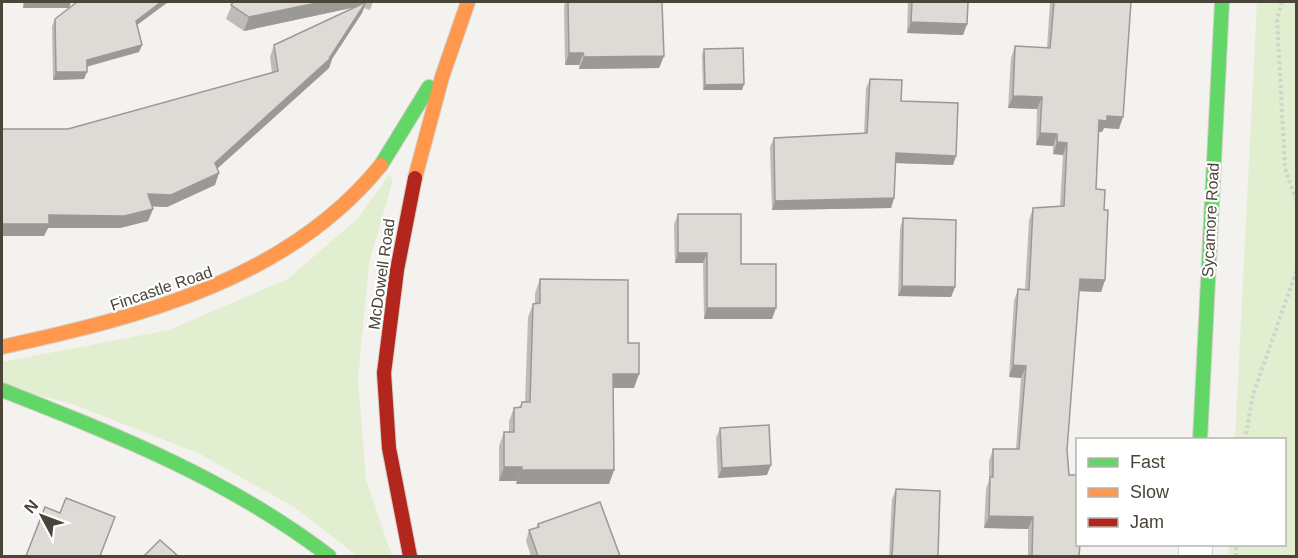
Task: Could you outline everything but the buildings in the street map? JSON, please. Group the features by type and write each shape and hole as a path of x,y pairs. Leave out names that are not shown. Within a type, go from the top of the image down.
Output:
{"street":[{"name":"McDowell Road","path":"410,556 387,441 383,380 400,247 410,195 447,57 468,2"},
{"name":"Sycamore Road","path":"1200,438 1222,2"},
{"name":"Fincastle Road","path":"2,347 136,316 208,292 276,258 334,216 378,170 447,57"},
{"path":"2,390 130,440 194,469 249,498 329,556"}],"path":[{"path":"1282,2 1277,19 1285,168 1296,200"},
{"path":"1245,438 1253,395 1296,272"}],"green space":[{"path":"1257,2 1296,2 1296,556 1228,556 1229,546 1286,546 1286,438 1235,438"},
{"path":"389,175 393,180 369,263 358,379 366,479 392,556 357,556 297,509 200,454 75,405 2,385 2,362 169,330 288,279 358,218"}],"traffic: fast":[{"path":"1200,438 1222,2"},
{"path":"381,165 429,87"},
{"path":"2,390 172,461 252,504 329,556"}],"traffic: slow":[{"path":"415,178 442,77 468,2"},
{"path":"2,347 158,307 208,288 257,265 302,238 344,205 381,165"}],"traffic: jam":[{"path":"410,556 389,448 384,373 397,270 415,178"}]}
